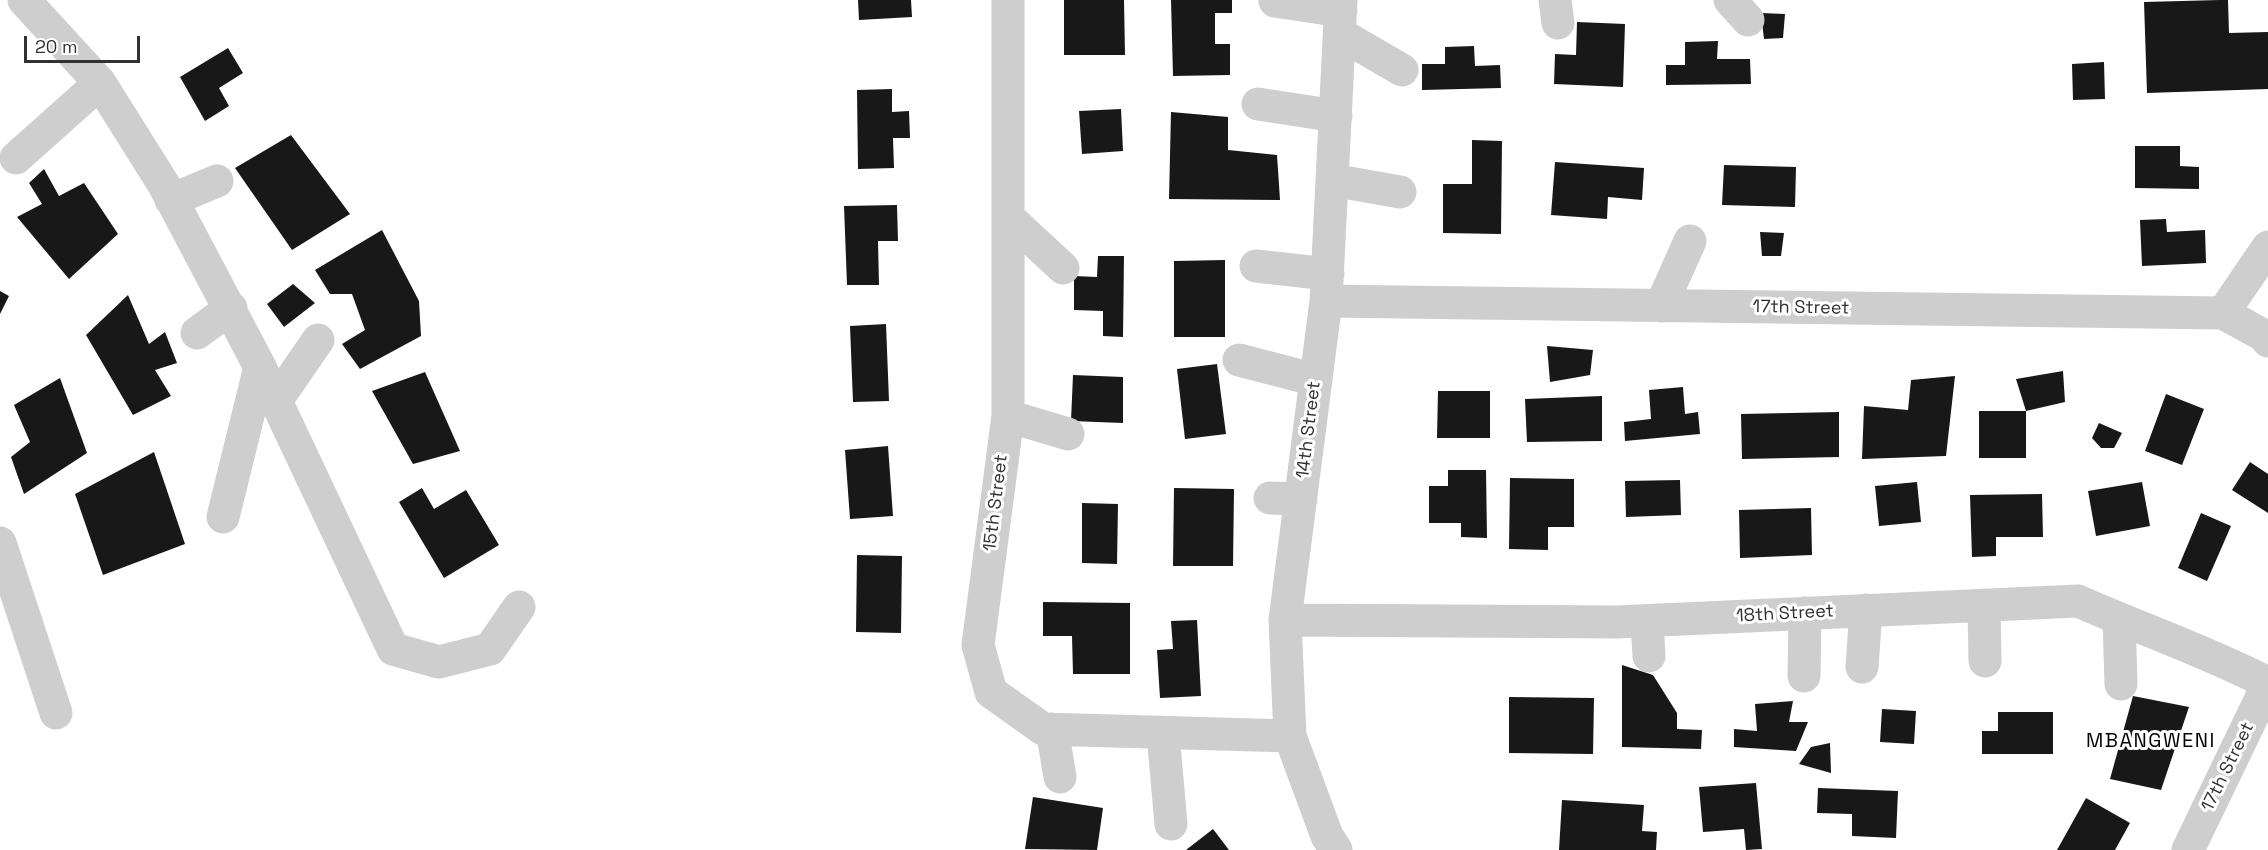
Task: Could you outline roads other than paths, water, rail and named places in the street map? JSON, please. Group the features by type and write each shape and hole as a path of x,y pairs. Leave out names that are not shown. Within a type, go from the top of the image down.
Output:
{"street":[{"path":"24,0 100,83 171,200 231,308 393,649 439,662 490,649 519,607"},
{"name":"15th Street","path":"1008,0 1010,219 1008,416 978,645 991,692 1042,729 1290,736"},
{"path":"1275,1 1341,15 1402,70"},
{"name":"14th Street","path":"1336,850 1327,836 1290,736 1285,620 1285,499 1316,380 1327,288 1341,15"},
{"path":"16,158 100,83"},
{"path":"1258,104 1336,116"},
{"path":"1332,180 1400,192"},
{"path":"171,200 217,181"},
{"path":"1010,219 1063,268"},
{"path":"1661,306 1690,241"},
{"path":"2223,313 2268,247"},
{"name":"17th Street","path":"1256,266 1327,288 1661,306 2223,313 2263,335 2268,341"},
{"path":"197,333 231,308"},
{"path":"276,401 318,340"},
{"path":"1239,360 1316,380"},
{"path":"223,517 260,367"},
{"path":"1008,416 1068,434"},
{"path":"0,543 56,713"},
{"name":"18th Street","path":"1285,620 1647,621 2078,601 2120,620 2215,656 2268,683"},
{"path":"1984,605 1985,661"},
{"path":"1862,667 1866,610"},
{"path":"1804,613 1804,676"},
{"path":"2120,620 2121,684"},
{"path":"1647,621 1649,656"},
{"name":"17th Street","path":"2188,850 2268,683"},
{"path":"1052,729 1060,777"},
{"path":"1163,734 1171,824"}],"district":[{"name":"MBANGWENI","path":"2151,742"}]}
